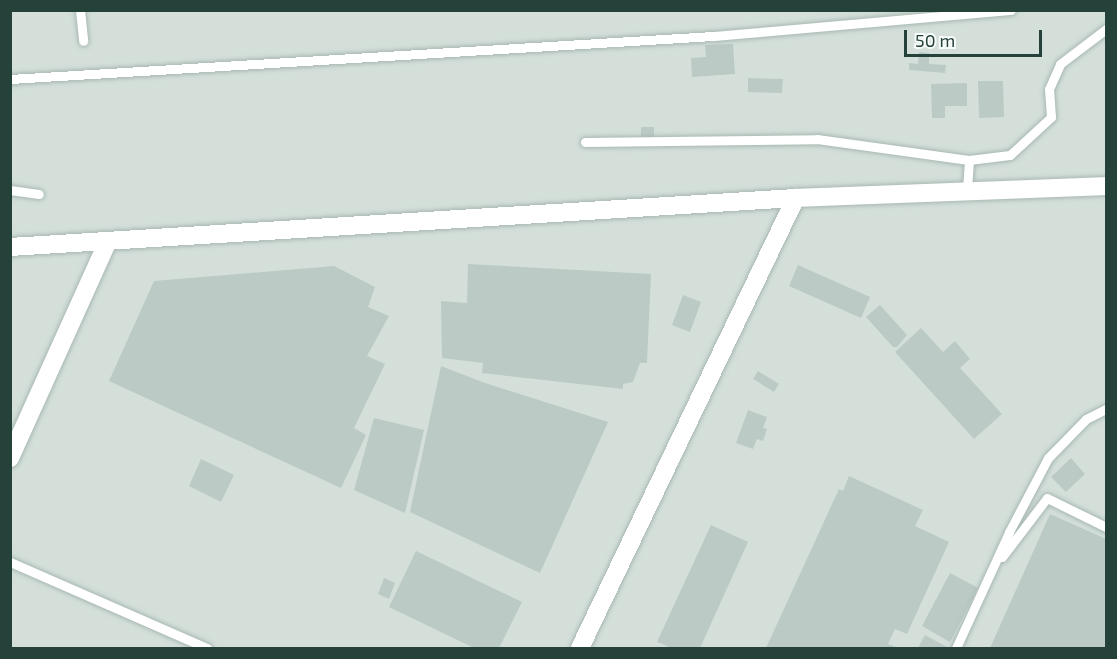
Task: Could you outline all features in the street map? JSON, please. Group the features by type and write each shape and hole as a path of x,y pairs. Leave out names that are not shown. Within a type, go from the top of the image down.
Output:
{"street":[{"path":"10,247 107,243 796,198 967,189 1107,186"},
{"path":"580,648 796,198"},
{"path":"10,458 107,243"}],"lane":[{"path":"80,10 83,41"},
{"path":"10,79 713,36 1011,10"},
{"path":"585,142 817,139 969,160 1010,155 1028,141 1051,117 1049,89 1060,64 1107,29"},
{"path":"967,189 969,160"},
{"path":"10,190 39,194"},
{"path":"956,648 1048,458 1086,420 1107,409"},
{"path":"994,568 1047,498 1107,527"},
{"path":"10,562 207,648"}],"shaded area":[{"path":"10,11 1106,11 1106,648 11,648"}],"building":[{"path":"733,44 735,74 692,77 691,58 706,57 705,45"},
{"path":"919,52 929,53 929,64 946,65 945,73 909,70 909,63 918,64"},
{"path":"748,78 783,79 782,93 748,92"},
{"path":"978,81 1003,81 1004,117 979,118"},
{"path":"967,83 967,106 945,106 945,118 932,118 931,84"},
{"path":"641,127 654,127 654,140 641,140"},
{"path":"468,264 651,274 647,363 640,363 633,382 623,384 623,389 482,373 483,363 442,358 441,301 467,303"},
{"path":"798,265 870,297 861,318 789,286"},
{"path":"334,266 375,287 368,307 389,316 367,356 385,364 354,428 366,435 341,488 109,381 154,281"},
{"path":"683,295 701,302 690,332 672,325"},
{"path":"880,305 907,335 897,347 893,347 866,317"},
{"path":"921,328 943,352 955,341 970,359 960,368 1002,414 974,439 895,352"},
{"path":"441,366 485,383 608,422 540,573 410,512"},
{"path":"758,371 779,384 774,392 753,379"},
{"path":"748,410 767,417 763,428 767,429 763,441 757,439 753,449 736,443"},
{"path":"374,418 424,430 405,513 354,490"},
{"path":"1071,458 1085,474 1066,492 1051,477"},
{"path":"201,459 234,475 221,502 189,486"},
{"path":"849,476 923,510 915,526 949,542 907,634 895,629 888,644 898,648 766,648 839,489 843,491"},
{"path":"1050,514 1106,539 1106,648 990,648"},
{"path":"711,525 748,542 700,648 672,648 657,642"},
{"path":"416,551 522,602 499,648 474,648 389,607"},
{"path":"950,573 978,588 950,642 922,626"},
{"path":"384,578 395,583 389,599 378,594"},
{"path":"925,635 947,647 918,648"}]}
